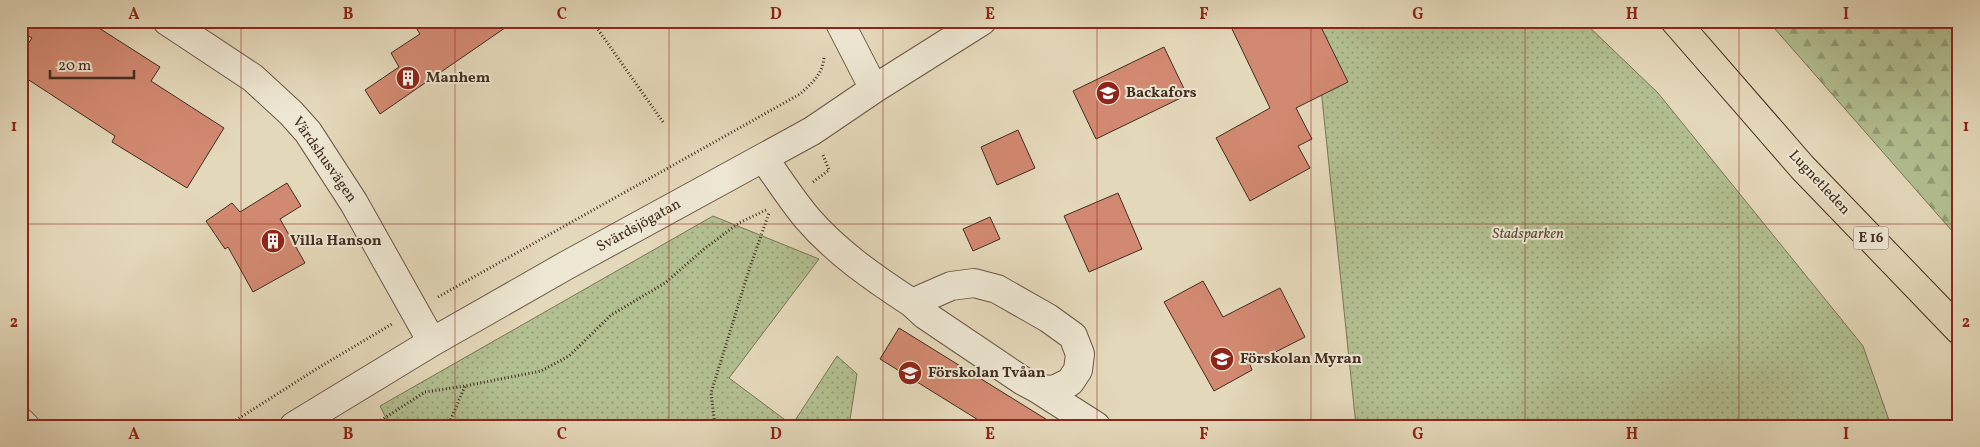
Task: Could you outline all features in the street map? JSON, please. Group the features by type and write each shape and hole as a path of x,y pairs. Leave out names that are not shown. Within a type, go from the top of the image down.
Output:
{"highway":[{"name":"Lugnetleden","path":"1674,21 1784,145"},
{"name":"Lugnetleden","path":"1688,21 1802,167 1959,330"}],"street":[{"name":"Värdshusvägen","path":"168,21 253,78 291,113 308,132 354,203 432,342"},
{"path":"839,21 874,89"},
{"name":"Svärdsjögatan","path":"294,426 432,342 567,265 764,159 812,131 874,89 982,21"},
{"path":"764,159 808,219 850,259 933,320 1023,381 1096,426"},
{"path":"912,303 951,286 974,283 997,289 1048,318 1073,336 1080,354 1078,370 1070,382 1054,390 1038,389"},
{"path":"21,422 26,426"}],"path":[{"path":"592,21 663,122"},
{"path":"227,426 318,368 501,261 800,94 816,79 823,67 825,48"},
{"path":"715,426 711,392 750,267 769,214 829,170 812,131"},
{"path":"372,426 425,392 541,371 569,356 611,315 665,282 739,223 791,198"},
{"path":"448,426 466,386"}],"green space":[{"name":"Stadsparken","path":"1314,21 1583,21 1658,93 1863,346 1891,426 1356,426"},
{"path":"1768,21 1959,21 1959,239"},
{"path":"713,216 819,259 729,378 792,425 837,356 857,374 849,426 390,426 380,406"}],"building":[{"path":"21,21 88,21 160,67 151,81 224,128 187,188 112,142 115,136 21,75 21,54 32,38 21,31"},
{"name":"Manhem","path":"412,21 515,21 380,114 365,90 399,67 391,53 420,34"},
{"path":"1247,21 1318,21 1348,82 1296,108 1312,139 1298,146 1310,168 1250,201 1216,138 1270,108 1232,29"},
{"path":"1164,47 1187,95 1096,139 1073,91"},
{"path":"1018,130 1035,168 997,185 981,147"},
{"name":"Villa Hanson","path":"287,183 301,206 280,219 305,263 253,292 228,247 225,249 206,221 232,203 240,212"},
{"path":"1118,193 1142,249 1089,272 1064,216"},
{"path":"990,217 1000,239 973,251 963,229"},
{"path":"1203,281 1223,317 1280,288 1305,337 1250,365 1252,370 1214,391 1164,302"},
{"path":"899,328 1057,426 988,426 880,359"}],"place":[{"name":"Manhem","path":"408,78"},
{"name":"Backafors","path":"1108,93"},
{"name":"Villa Hanson","path":"273,241"},
{"name":"Förskolan Myran","path":"1222,359"},
{"name":"Förskolan Tvåan","path":"910,373"}]}
